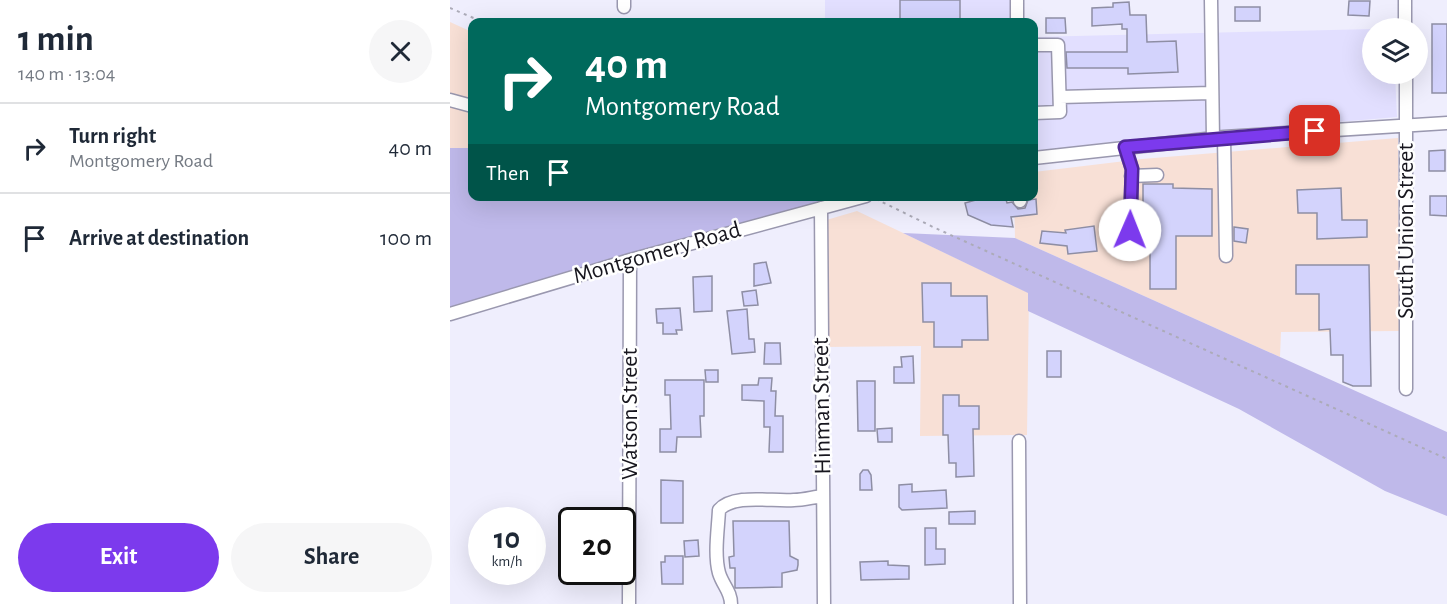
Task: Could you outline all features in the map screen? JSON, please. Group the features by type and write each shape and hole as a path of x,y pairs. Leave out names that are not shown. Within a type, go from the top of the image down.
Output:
{"street":[{"path":"1017,0 1017,18"},
{"path":"1211,0 1211,93 1219,138 1226,256"},
{"path":"1406,0 1406,18"},
{"path":"1038,45 1058,45 1060,97 1060,112 1038,113"},
{"name":"South Union Street","path":"1406,84 1406,390"},
{"path":"1060,97 1211,93"},
{"path":"450,100 468,105"},
{"path":"1038,158 1219,138 1447,123"},
{"path":"1125,147 1131,176 1130,230"},
{"path":"1131,176 1157,175"},
{"name":"Montgomery Road","path":"450,314 630,260 848,201"},
{"name":"Hinman Street","path":"821,208 824,604"},
{"name":"Watson Street","path":"629,604 630,260"},
{"path":"1019,441 1020,604"},
{"path":"731,604 731,594 720,575 717,563 719,510 723,506 741,501 795,500 823,496"}],"path":[{"path":"450,8 474,18"},
{"path":"879,201 1447,459"}],"shaded area":[{"path":"825,0 1021,0 1021,18 825,18"},
{"path":"450,22 468,30 468,148 450,148"},
{"path":"1362,29 1362,84 1395,84 1397,117 1136,139 1038,151 1038,37"},
{"path":"1398,138 1399,331 1281,332 1280,357 1015,238 1014,201 1038,201 1038,172 1142,159"},
{"path":"450,148 468,148 468,201 852,201 450,314"},
{"path":"857,211 1029,293 1027,435 920,436 921,346 824,347 823,221"},
{"path":"903,233 1015,238 1447,432 1447,516 1385,491 1239,409 1028,311 1028,293"}],"building":[{"path":"900,0 960,0 960,18 900,18"},
{"path":"1349,1 1370,1 1369,16 1348,15"},
{"path":"1129,2 1130,15 1146,15 1147,42 1176,41 1178,72 1128,74 1128,68 1067,68 1066,52 1127,52 1127,29 1122,29 1122,24 1092,26 1092,8 1113,7 1113,3"},
{"path":"1235,7 1260,7 1260,21 1235,21"},
{"path":"1046,18 1065,18 1066,33 1046,33"},
{"path":"1432,24 1447,24 1447,93 1432,93"},
{"path":"1445,150 1445,171 1429,171 1429,151"},
{"path":"1143,184 1173,184 1173,188 1212,189 1212,236 1176,236 1176,289 1150,289 1150,241 1143,241"},
{"path":"1341,188 1342,220 1367,220 1367,237 1317,239 1317,213 1298,213 1297,190"},
{"path":"1430,196 1447,196 1447,216 1430,215"},
{"path":"1006,201 1007,203 1012,202 1018,209 1025,208 1028,201 1036,201 1037,214 1011,217 1013,227 991,225 968,215 965,203"},
{"path":"1094,226 1097,251 1068,254 1067,246 1040,243 1042,231 1066,233 1065,230"},
{"path":"1234,227 1248,229 1246,243 1234,241"},
{"path":"766,262 771,283 754,286 754,264"},
{"path":"1296,265 1369,265 1371,386 1353,386 1343,382 1343,355 1331,355 1330,329 1319,330 1319,294 1296,294"},
{"path":"712,276 712,311 694,312 693,277"},
{"path":"922,283 951,283 951,296 987,296 988,340 962,340 962,347 934,347 934,322 923,322"},
{"path":"756,290 758,305 744,306 742,292"},
{"path":"680,308 682,330 676,330 677,334 663,334 663,323 657,323 656,309"},
{"path":"747,309 749,339 754,339 755,352 732,354 727,311"},
{"path":"765,343 780,343 781,364 764,364"},
{"path":"1047,351 1061,351 1061,377 1047,377"},
{"path":"913,356 914,383 894,383 894,367 902,367 901,357"},
{"path":"705,370 718,370 718,382 706,382"},
{"path":"759,378 772,378 771,391 776,391 775,416 783,416 783,452 769,452 770,427 764,427 764,401 742,400 742,385 758,385"},
{"path":"665,380 704,380 704,416 700,416 701,437 677,437 676,452 660,452 660,429 671,429 670,395 665,395"},
{"path":"857,381 875,381 875,431 858,431"},
{"path":"943,395 959,395 959,406 979,406 979,429 973,429 974,476 956,477 956,463 949,463 948,435 943,435"},
{"path":"892,428 892,442 878,442 877,429"},
{"path":"863,470 868,470 871,475 872,490 860,490 860,474"},
{"path":"661,480 683,481 683,523 661,523"},
{"path":"912,484 912,492 946,490 947,508 902,510 899,507 899,485"},
{"path":"975,511 975,524 949,524 949,512"},
{"path":"733,521 789,521 790,556 798,560 798,565 797,570 782,573 782,587 735,588 735,568 730,568 729,557 734,556"},
{"path":"925,528 936,528 936,549 945,549 945,564 925,565"},
{"path":"698,540 699,556 685,557 684,541"},
{"path":"665,556 683,556 683,584 662,584 661,562 665,562"},
{"path":"888,561 888,565 909,566 909,579 861,580 860,562"}],"route":[{"path":"1130,230 1132,169 1125,147 1315,131"}]}
